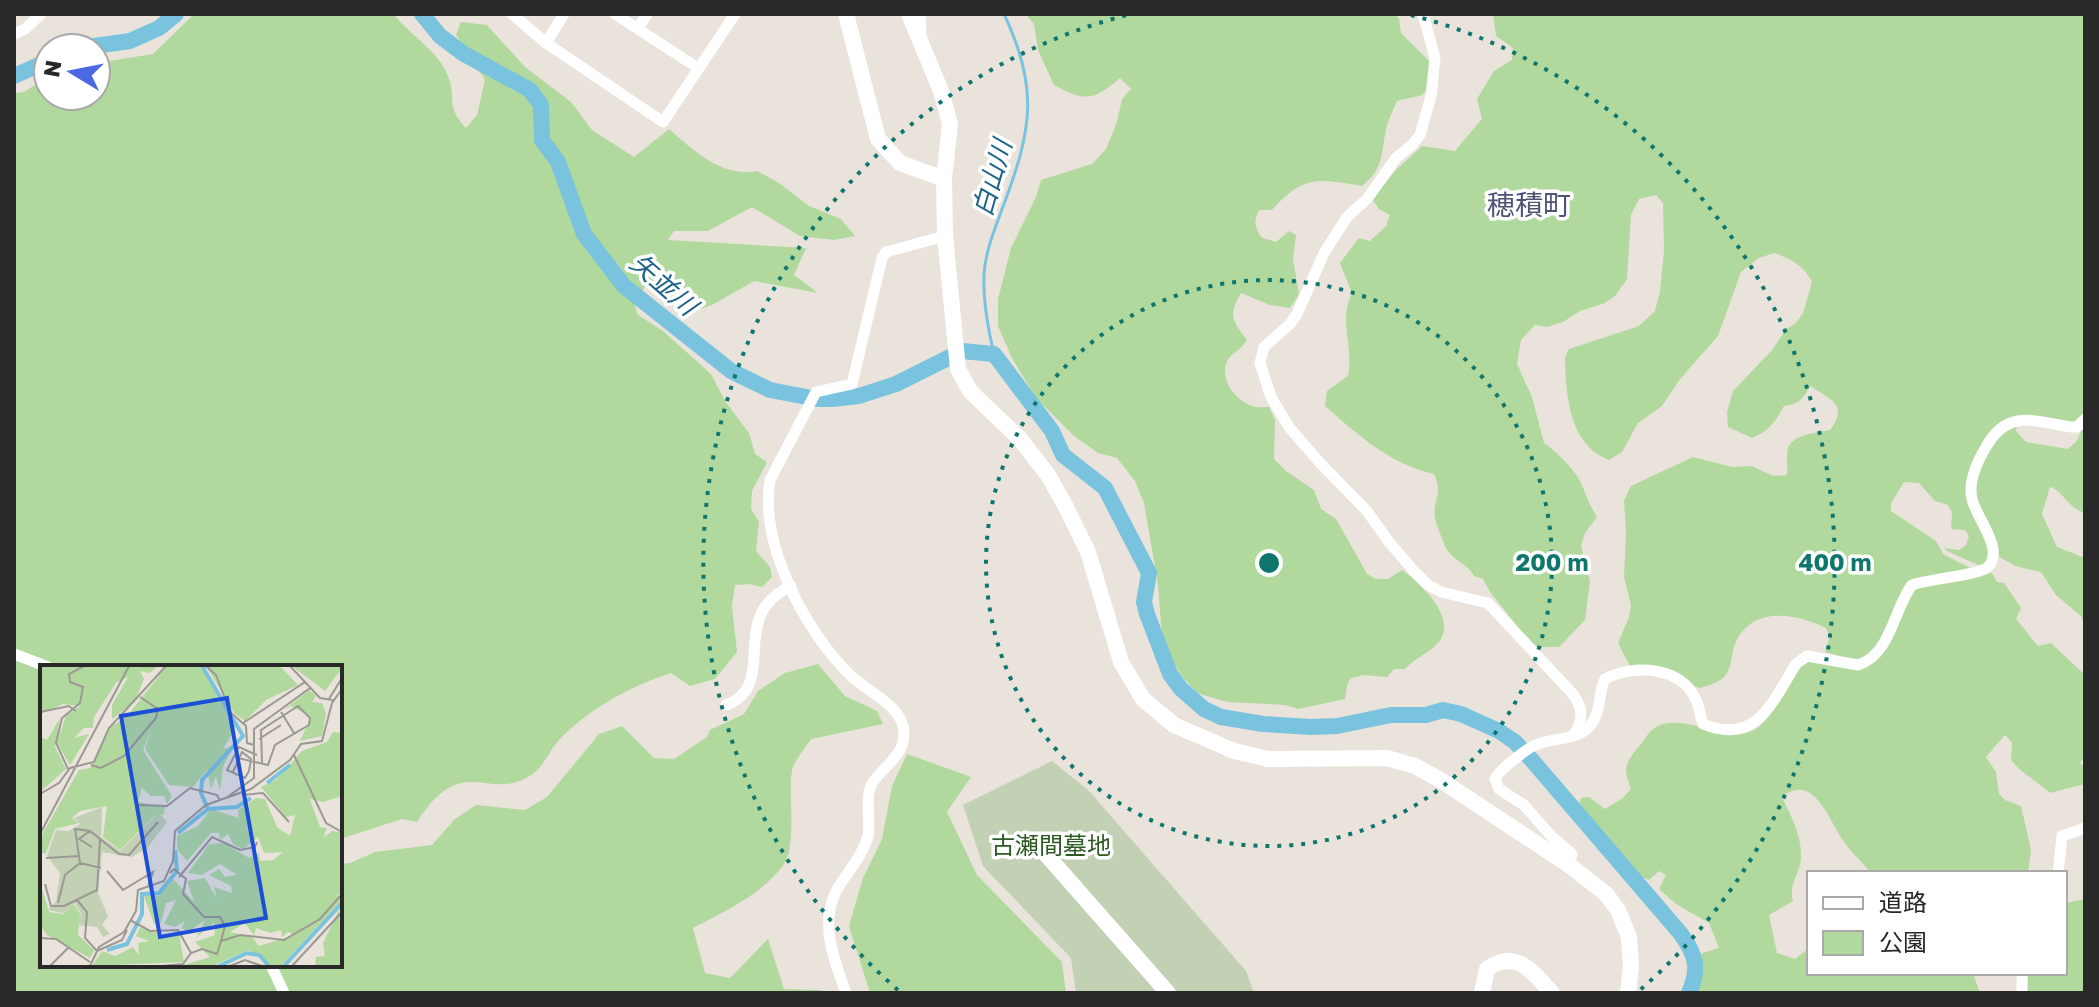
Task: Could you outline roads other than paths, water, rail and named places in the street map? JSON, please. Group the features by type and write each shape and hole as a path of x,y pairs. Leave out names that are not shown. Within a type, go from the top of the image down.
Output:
{"main road":[{"path":"846,14 878,139 900,163 944,179"},
{"path":"909,14 925,46 950,124 944,179 945,236 958,369 970,391 1020,439 1048,475 1088,552 1127,676 1153,709 1189,733 1253,757 1375,757 1415,766 1442,781 1569,865 1606,894 1629,937 1628,993"},
{"path":"1036,843 1168,993"},
{"path":"1482,993 1487,969 1499,961 1508,960 1525,965 1552,993"}],"street":[{"path":"14,34 25,29 41,14"},
{"path":"512,14 546,43 663,122 735,14"},
{"path":"546,43 564,14"},
{"path":"615,14 698,68"},
{"path":"638,28 647,14"},
{"path":"920,14 925,46"},
{"path":"1423,14 1435,66 1431,96 1420,135 1396,158 1367,199 1347,217 1324,253 1297,314 1264,347 1260,363 1277,411 1320,463 1367,511 1414,571 1428,585 1441,592 1488,603 1572,693 1580,705 1581,716 1574,734"},
{"path":"846,993 827,927 833,897 860,855 867,837 871,784 901,748 904,733 901,720 894,710 852,676 809,623 777,554 771,524 770,480 816,392 852,384 886,252 945,236"},
{"path":"1569,865 1570,851 1554,839 1524,805 1495,785 1500,769 1535,744 1564,739 1587,729 1595,719 1602,685 1611,676 1647,670 1669,675 1681,681 1696,698 1703,724 1733,731 1749,727 1762,717 1796,664 1807,656 1858,665 1864,663 1890,631 1912,585 1976,574 1991,565 1991,542 1972,501 1971,488 1977,463 1995,431 2017,419 2077,427 2085,419"},
{"path":"726,705 739,700 747,692 762,608 780,591 791,586"},
{"path":"14,654 43,665"},
{"path":"2058,871 2062,836 2085,828"},
{"path":"272,967 284,993"}],"waterway":[{"name":"矢並川","path":"112,44 130,41 159,28 176,14"},
{"path":"422,14 440,36 464,54 530,90 541,105 542,140 558,162 584,234 624,286 731,371 770,390 832,399 859,396 896,384 962,351 994,354 1052,431 1063,455 1105,488 1149,573 1144,602 1147,614 1170,674 1181,689 1204,709 1221,717 1263,724 1337,726 1391,715 1426,715 1443,710 1461,714 1499,731 1530,758 1681,934 1695,962 1689,993"},
{"name":"白山川","path":"994,354 985,305 985,266 991,239 1021,153 1028,109 1023,64 1004,14"},
{"name":"矢並川","path":"14,76 32,68"}],"district":[{"name":"穂積町","path":"1529,204"}],"park label":[{"name":"古瀬間墓地","path":"1051,844"}]}
